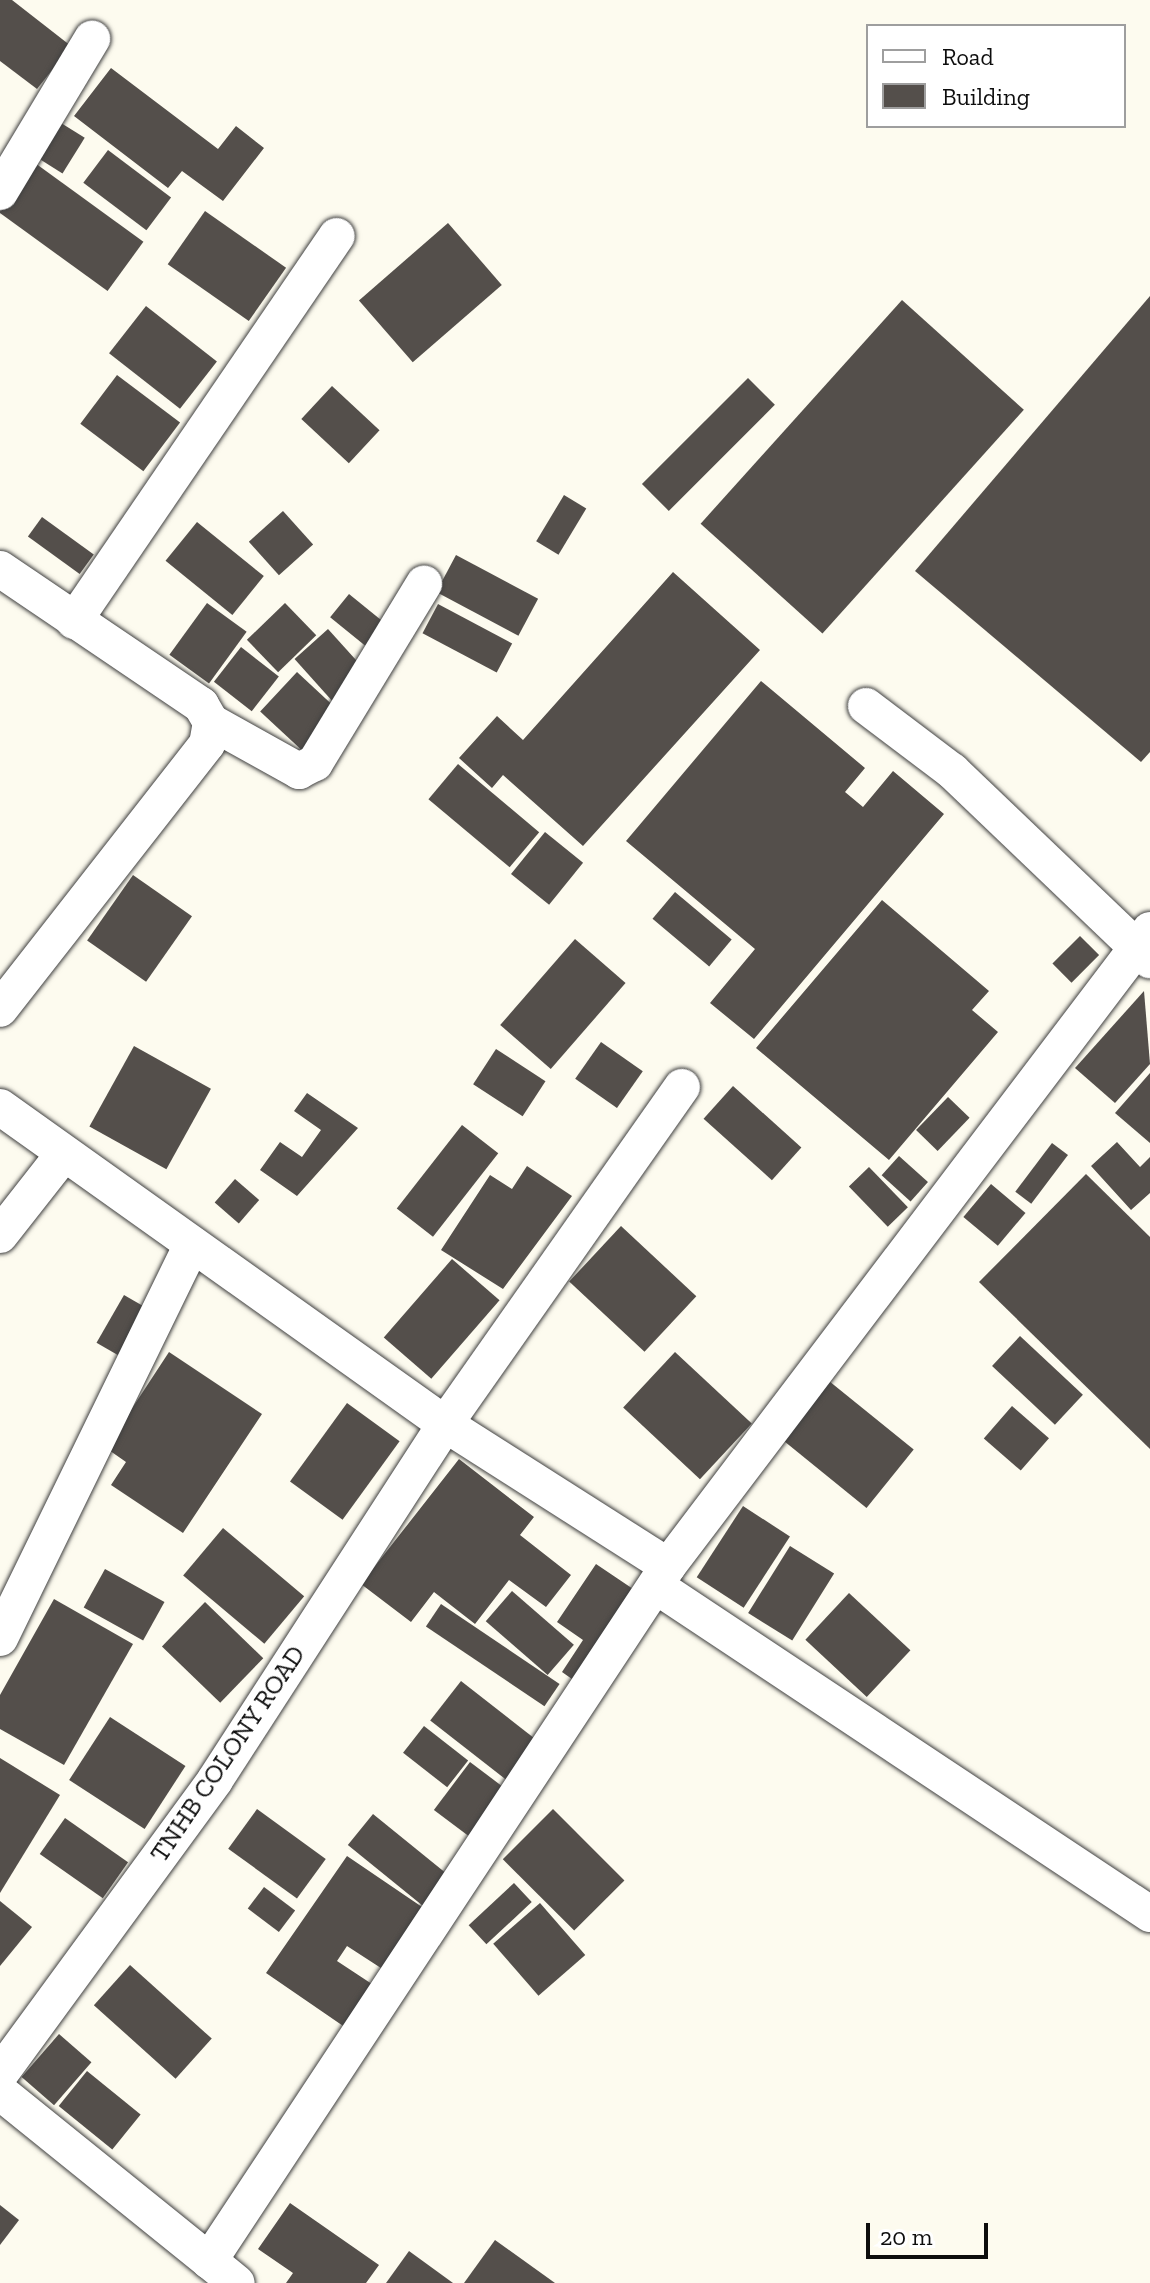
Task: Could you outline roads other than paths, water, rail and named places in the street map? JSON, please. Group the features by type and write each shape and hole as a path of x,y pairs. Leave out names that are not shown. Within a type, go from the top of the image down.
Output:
{"street":[{"path":"0,192 92,39"},
{"path":"74,621 337,236"},
{"path":"0,569 201,705 211,722 299,771 315,763 424,584"},
{"path":"209,2261 662,1576 1146,946 952,771 866,706"},
{"path":"0,1009 207,744 211,722"},
{"name":"TNHB COLONY ROAD","path":"0,2074 215,1780 445,1424 682,1087"},
{"path":"0,1107 62,1156 1150,1914"},
{"path":"0,1235 62,1156"},
{"path":"0,1638 192,1244"},
{"path":"0,2092 237,2283"}]}
